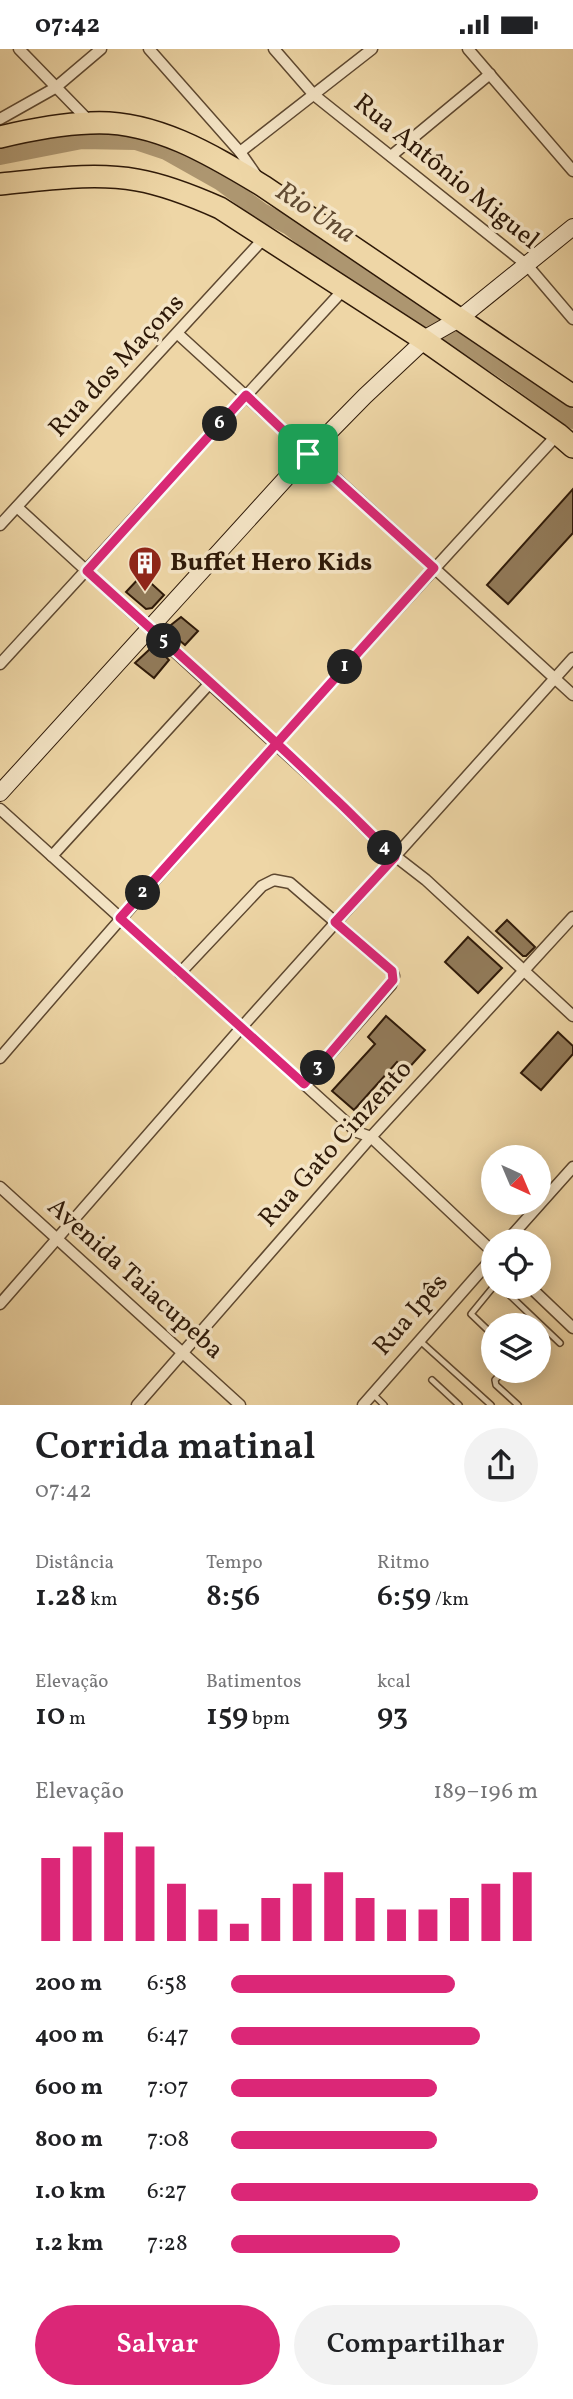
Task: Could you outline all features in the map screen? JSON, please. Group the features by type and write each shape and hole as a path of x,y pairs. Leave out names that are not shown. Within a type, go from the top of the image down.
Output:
{"highway":[{"path":"0,137 91,123 149,130 181,141 217,158 263,186 453,322 573,396"},
{"path":"0,184 90,177 137,180 195,197 220,208 426,338 565,440"}],"street":[{"path":"19,49 91,123"},
{"path":"0,119 55,87 101,49"},
{"path":"149,49 240,152 263,186"},
{"name":"Rua Antônio Miguel","path":"274,49 314,95 527,265 573,319"},
{"path":"240,152 372,49"},
{"path":"468,49 573,171"},
{"path":"391,156 490,74"},
{"path":"0,793 308,454 426,338 453,322 573,227"},
{"name":"Rua dos Maçons","path":"0,525 266,236"},
{"path":"0,664 345,288"},
{"path":"178,334 573,695"},
{"path":"0,1058 120,918 434,568 565,440"},
{"path":"17,507 395,857 426,880 573,1016"},
{"path":"0,1304 335,922 573,658"},
{"path":"52,856 210,683"},
{"path":"0,809 356,1132 371,1137 481,1242"},
{"path":"180,973 268,882 282,880 290,883 392,971 393,980 304,1084"},
{"name":"Rua Gato Cinzento","path":"137,1405 371,1137 573,917"},
{"path":"518,1229 573,1167"},
{"name":"Avenida Taiacupeba","path":"0,1187 240,1405"},
{"name":"Rua Ipês","path":"363,1405 481,1269"},
{"path":"543,1299 573,1328"}],"lane":[{"path":"481,1324 471,1314 483,1299"},
{"path":"514,1299 560,1343"},
{"path":"419,1341 491,1405"},
{"path":"432,1380 459,1405"},
{"path":"496,1383 518,1405"},
{"path":"373,1394 384,1405"}],"building":[{"path":"573,489 573,533 508,604 487,585"},
{"name":"Buffet Hero Kids","path":"142,575 164,595 152,608 146,609 126,592"},
{"path":"181,617 198,631 185,645 172,634 171,625"},
{"path":"151,648 157,648 169,660 154,678 135,663"},
{"path":"507,920 535,947 526,956 496,931"},
{"path":"468,937 502,968 478,993 445,962"},
{"path":"386,1016 425,1050 406,1071 397,1062 354,1110 332,1091 375,1044 368,1037"},
{"path":"558,1032 573,1046 573,1054 541,1090 521,1073"}],"waterway":[{"name":"Rio Una","path":"0,156 82,140 136,141 166,151 221,182 262,212 289,226 313,245 507,372 573,420"}],"place":[{"name":"Buffet Hero Kids","path":"145,593"}],"route":[{"path":"308,454 246,395 87,571 244,715 276,744 296,762 395,857 335,922 392,971 394,976 391,985 304,1084 120,918 276,744 434,568 308,454"}]}
